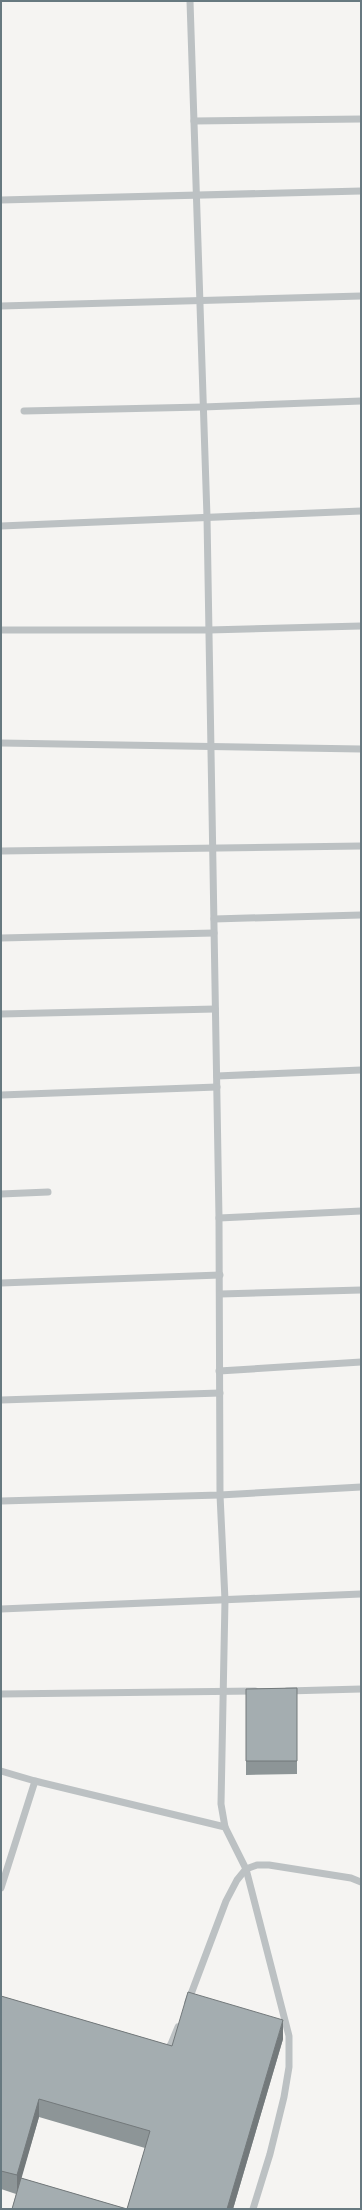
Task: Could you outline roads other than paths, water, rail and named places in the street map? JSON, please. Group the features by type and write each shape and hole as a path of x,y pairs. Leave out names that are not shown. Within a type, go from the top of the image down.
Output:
{"street":[{"path":"190,1 207,517 213,848 220,1275 220,1496 224,1600 222,1804 225,1827 246,1869 289,2036 289,2067 284,2097 270,2154 253,2209"},
{"path":"194,122 361,118"},
{"path":"1,200 361,191"},
{"path":"1,306 200,302 361,296"},
{"path":"24,411 203,407 361,401"},
{"path":"1,526 361,511"},
{"path":"1,630 209,630 361,626"},
{"path":"1,743 210,748 361,749"},
{"path":"1,851 361,846"},
{"path":"214,919 361,916"},
{"path":"1,938 214,933"},
{"path":"1,1014 215,1009"},
{"path":"216,1076 361,1070"},
{"path":"1,1095 217,1087"},
{"path":"1,1194 48,1192"},
{"path":"219,1218 361,1211"},
{"path":"1,1282 220,1275"},
{"path":"220,1294 361,1290"},
{"path":"219,1371 361,1362"},
{"path":"1,1400 220,1393"},
{"path":"1,1501 220,1496 361,1487"},
{"path":"1,1609 361,1594"},
{"path":"276,1691 361,1689"},
{"path":"1,1694 260,1691"},
{"path":"1,1771 35,1781 225,1827"},
{"path":"1,1888 35,1781"},
{"path":"186,2007 226,1901 246,1869 257,1865 269,1865 351,1878 361,1882"},
{"path":"159,2056 166,2052 171,2044 180,2022"}]}
